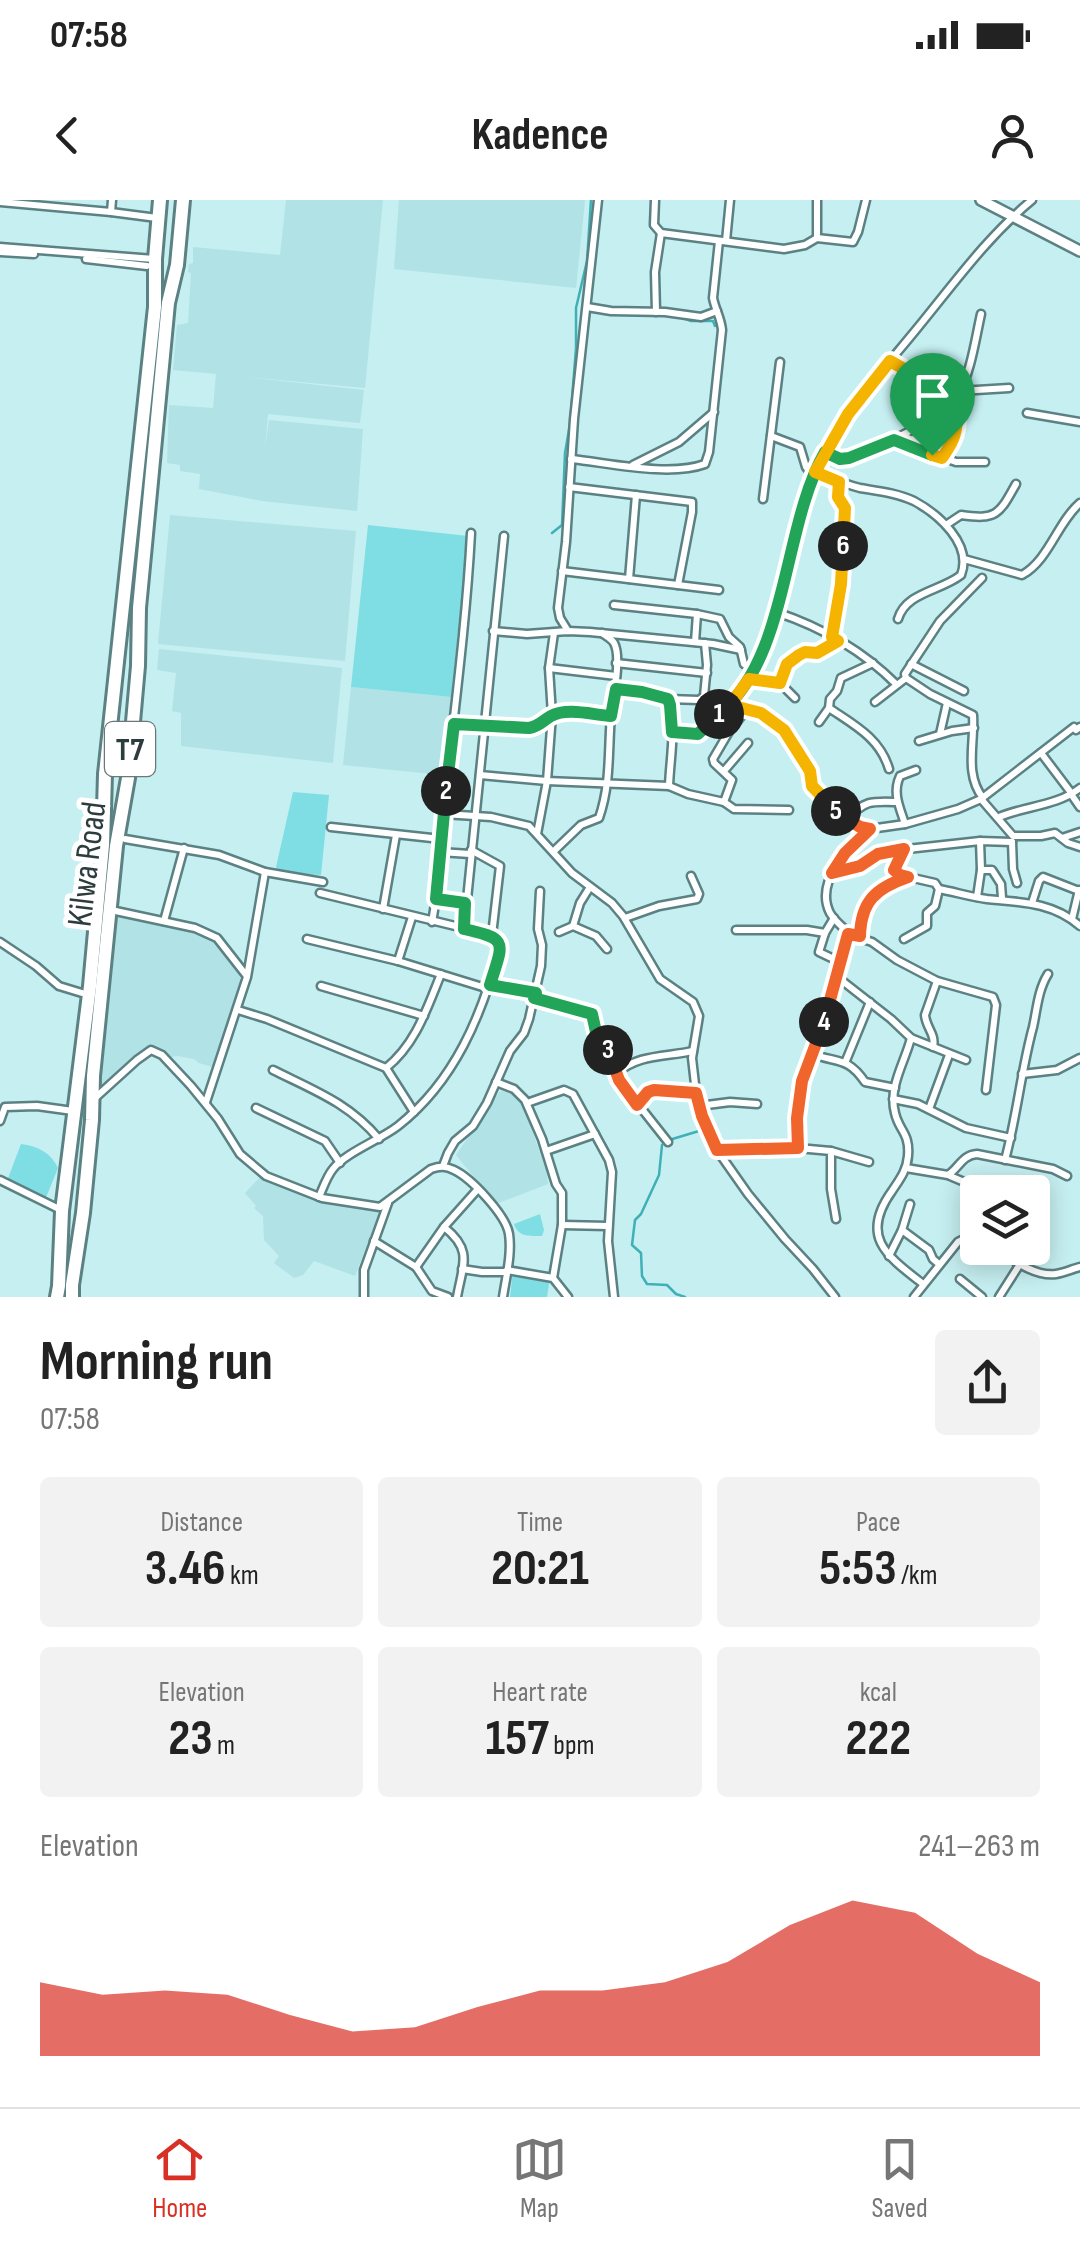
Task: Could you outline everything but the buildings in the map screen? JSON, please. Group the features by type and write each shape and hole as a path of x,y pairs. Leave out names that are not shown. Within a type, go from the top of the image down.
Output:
{"highway":[{"name":"Kilwa Road","path":"57,1297 62,1211 103,846 105,774 155,307 151,263 160,200"},
{"name":"Kilwa Road","path":"72,1297 116,846 128,778 139,608 168,303 177,266 183,200"}],"street":[{"path":"110,212 112,200"},
{"path":"568,631 560,618 562,571 598,200"},
{"path":"656,200 654,225 660,233 655,272 656,312"},
{"path":"571,459 672,468 706,464 722,330 713,298 730,200"},
{"path":"817,200 817,238"},
{"path":"660,233 796,248 817,238 852,242 866,200"},
{"path":"981,200 1080,251"},
{"path":"672,732 698,734 730,705 749,679 776,612 814,474 825,452 859,399 968,264 1032,200"},
{"path":"0,202 63,204 158,218"},
{"path":"0,249 151,263"},
{"path":"587,307 700,317 717,311"},
{"path":"825,452 840,459 849,458 894,440 952,406 970,362 981,314"},
{"path":"890,361 941,394 952,406 956,432 942,458"},
{"path":"763,499 780,362"},
{"path":"960,391 1009,388"},
{"path":"632,466 679,442 714,412"},
{"path":"1027,413 1080,422"},
{"path":"771,436 800,448 806,467 814,474 914,501 946,525 958,542 964,559 960,575 921,594 901,609 898,619"},
{"path":"894,440 963,464 986,462"},
{"path":"780,683 787,664 805,652 817,653 835,639 845,520 839,482"},
{"path":"946,525 961,515 980,518 994,514 1016,484"},
{"path":"569,487 692,502 678,585"},
{"path":"630,579 636,494"},
{"path":"964,559 1022,575 1034,566 1080,504"},
{"path":"432,922 471,533"},
{"path":"464,929 504,536"},
{"path":"562,571 719,590"},
{"path":"906,678 940,621 982,578"},
{"path":"614,605 720,618 729,638 741,650 744,664 754,670"},
{"path":"776,612 822,630 858,651 896,684"},
{"path":"695,642 697,614"},
{"path":"493,631 602,633 741,650"},
{"path":"537,834 547,782 552,715 549,668 554,633"},
{"path":"554,851 581,825 598,818 608,783 616,647 602,633"},
{"path":"616,689 668,699 699,700 704,696 707,673 705,644"},
{"path":"616,663 707,673"},
{"path":"819,722 842,678 874,663"},
{"path":"911,664 964,691"},
{"path":"549,668 616,676"},
{"path":"876,702 906,678"},
{"path":"906,678 947,703 971,712 972,768 982,798 1012,839 1017,883"},
{"path":"749,679 780,683 795,698"},
{"path":"668,699 672,732 669,786"},
{"path":"940,734 947,703"},
{"path":"730,705 761,713 784,730 810,771 812,786 847,820 870,829 904,824 982,798 1074,727 1079,729"},
{"path":"724,802 732,780 714,759 748,708"},
{"path":"829,708 875,741 889,769"},
{"path":"454,724 529,728 552,715 571,712 611,716"},
{"path":"920,741 974,728"},
{"path":"724,771 748,743"},
{"path":"1041,753 1076,791 1080,807"},
{"path":"904,824 897,782 900,776 916,770"},
{"path":"480,774 547,782 669,786 724,802 734,809 789,810"},
{"path":"998,818 1057,801 1076,791"},
{"path":"847,820 869,802 898,802"},
{"path":"518,822 540,810"},
{"path":"443,814 529,826 572,873 625,918 660,979 684,994 698,1009 693,1052 696,1093 717,1150 748,1194 835,1297"},
{"path":"331,827 441,840"},
{"path":"870,829 845,853 832,873 827,903 848,934 860,936 937,980 993,997 996,1005 986,1090"},
{"path":"1062,838 1080,832"},
{"path":"832,873 860,866 878,854 904,849 1054,833 1068,844 1080,847"},
{"path":"383,909 396,835"},
{"path":"125,839 219,855 265,872 323,882"},
{"path":"977,897 980,841"},
{"path":"164,920 184,848"},
{"path":"904,849 894,870 934,883 938,890 935,906 927,913 928,926 904,939"},
{"path":"440,852 470,852 500,866 492,935"},
{"path":"981,870 992,870 998,877 1002,898"},
{"path":"206,1104 247,977 265,872"},
{"path":"625,918 698,899 700,894 691,876"},
{"path":"860,936 865,907 872,898 882,888 908,877"},
{"path":"1032,903 1044,877 1080,890 1072,919"},
{"path":"573,926 590,887"},
{"path":"443,1166 448,1152 473,1126 487,1104 510,1051 524,1033 535,995 542,945 538,930 540,890"},
{"path":"938,890 1044,906 1080,926"},
{"path":"319,1197 332,1169 379,1139 431,1094 479,1016 500,947 492,935 320,893"},
{"path":"436,899 465,903"},
{"path":"110,910 196,928 217,938 247,977"},
{"path":"398,961 412,917"},
{"path":"834,918 819,952 840,962"},
{"path":"559,932 573,926 596,936 607,949"},
{"path":"736,930 825,933"},
{"path":"798,1148 802,1081 824,1023 848,934"},
{"path":"308,939 489,987 535,995 592,1014 596,1032 611,1053 616,1074 668,1142"},
{"path":"0,942 59,986 82,993"},
{"path":"386,1068 405,1052 440,974"},
{"path":"1005,1160 1041,988 1048,974"},
{"path":"836,976 911,1038 966,1060"},
{"path":"933,1047 934,1034 926,1015 937,980"},
{"path":"321,986 424,1016"},
{"path":"845,1063 870,1002"},
{"path":"238,1010 386,1068 414,1112"},
{"path":"911,1038 893,1099 908,1144 906,1168 878,1218 877,1238 888,1257 923,1284"},
{"path":"93,1100 151,1050 162,1055 206,1104 240,1154 266,1176 319,1197 380,1208 431,1169 443,1166 458,1172 502,1218 509,1233 503,1297"},
{"path":"616,1074 641,1059 693,1052"},
{"path":"812,1054 857,1069 864,1082 895,1088"},
{"path":"929,1110 950,1055"},
{"path":"1022,1074 1056,1070 1080,1058"},
{"path":"272,1070 353,1112 379,1139"},
{"path":"496,1082 514,1089 527,1103 562,1192 562,1225 554,1278 568,1297"},
{"path":"637,1105 654,1090 696,1093"},
{"path":"527,1103 558,1092 573,1094 609,1160 612,1172 608,1226 614,1297"},
{"path":"893,1099 906,1100 966,1128 1011,1138"},
{"path":"700,1106 756,1104"},
{"path":"0,1121 6,1107 73,1111"},
{"path":"256,1108 325,1141 340,1162"},
{"path":"546,1151 595,1134"},
{"path":"717,1150 798,1148 830,1151 869,1162"},
{"path":"830,1151 830,1189 836,1219"},
{"path":"948,1175 970,1154 977,1154 1067,1176"},
{"path":"906,1168 960,1180"},
{"path":"0,1180 62,1211"},
{"path":"416,1267 444,1226 478,1190"},
{"path":"368,1297 364,1270 388,1202"},
{"path":"888,1257 910,1204"},
{"path":"562,1225 608,1226"},
{"path":"444,1226 464,1250 457,1297"},
{"path":"902,1230 929,1250 939,1264"},
{"path":"374,1240 416,1267 432,1291 448,1297"},
{"path":"914,1297 960,1241"},
{"path":"999,1297 1019,1265"},
{"path":"1022,1265 1046,1275 1080,1268"},
{"path":"462,1269 554,1278"},
{"path":"960,1279 982,1297"}],"shaded area":[{"path":"286,200 383,200 365,388 235,376 364,390 360,423 268,414 265,449 269,420 363,429 357,511 262,501 199,489 200,474 180,471 180,465 167,463 169,405 213,408 216,374 173,370 177,325 188,323 188,272 189,264 193,263 193,247 280,255"},
{"path":"399,200 585,200 576,288 394,269"},
{"path":"170,515 356,531 345,661 158,644"},
{"path":"368,525 468,536 451,697 351,687"},
{"path":"159,649 342,668 333,763 181,746 181,713 172,711 176,673 157,670"},
{"path":"351,687 451,697 443,775 343,765"},
{"path":"293,792 329,795 321,875 280,873 276,867"},
{"path":"118,912 214,937 239,973 241,984 216,1068 194,1059 166,1058 147,1048 99,1099 104,1024"},
{"path":"500,1091 520,1097 548,1184 496,1204 456,1155"},
{"path":"21,1144 43,1151 58,1168 45,1200 7,1181"},
{"path":"262,1175 318,1195 378,1209 355,1276 314,1261 303,1275 294,1278 274,1263 279,1256 264,1240 263,1216 245,1193"},
{"path":"540,1214 542,1236 525,1235 514,1224"},
{"path":"513,1270 550,1278 547,1297 510,1297"}],"waterway":[{"path":"552,533 562,525 576,308 587,261 591,200"},
{"path":"680,317 713,321 715,326"},
{"path":"669,1140 699,1131"},
{"path":"712,1133 721,1144"},
{"path":"662,1145 659,1175 635,1220 632,1245 641,1253 642,1276 647,1284 667,1285 685,1297"}],"route":[{"path":"932,455 894,440 849,458 840,459 825,452 815,472 809,488 782,593 759,658 730,705 698,734 672,732 668,699 616,689 611,716 561,713 529,728 454,724 436,899 465,903 464,929 498,940 500,947 490,985 536,993 534,998 594,1016 596,1032 611,1053 612,1066 637,1105 654,1090 696,1093 717,1150 798,1148 802,1081 819,1040 848,934 860,936 865,907 882,888 908,877 894,870 904,849 878,854 860,866 832,873 837,862 870,829 847,820 812,786 810,771 784,730 761,713 730,705 749,679 780,683 787,664 799,655 817,653 838,641 832,637 841,584 845,505 838,497 839,482 815,472 820,460 848,414 890,361 941,394 956,414 954,438 942,458 932,455"}]}
